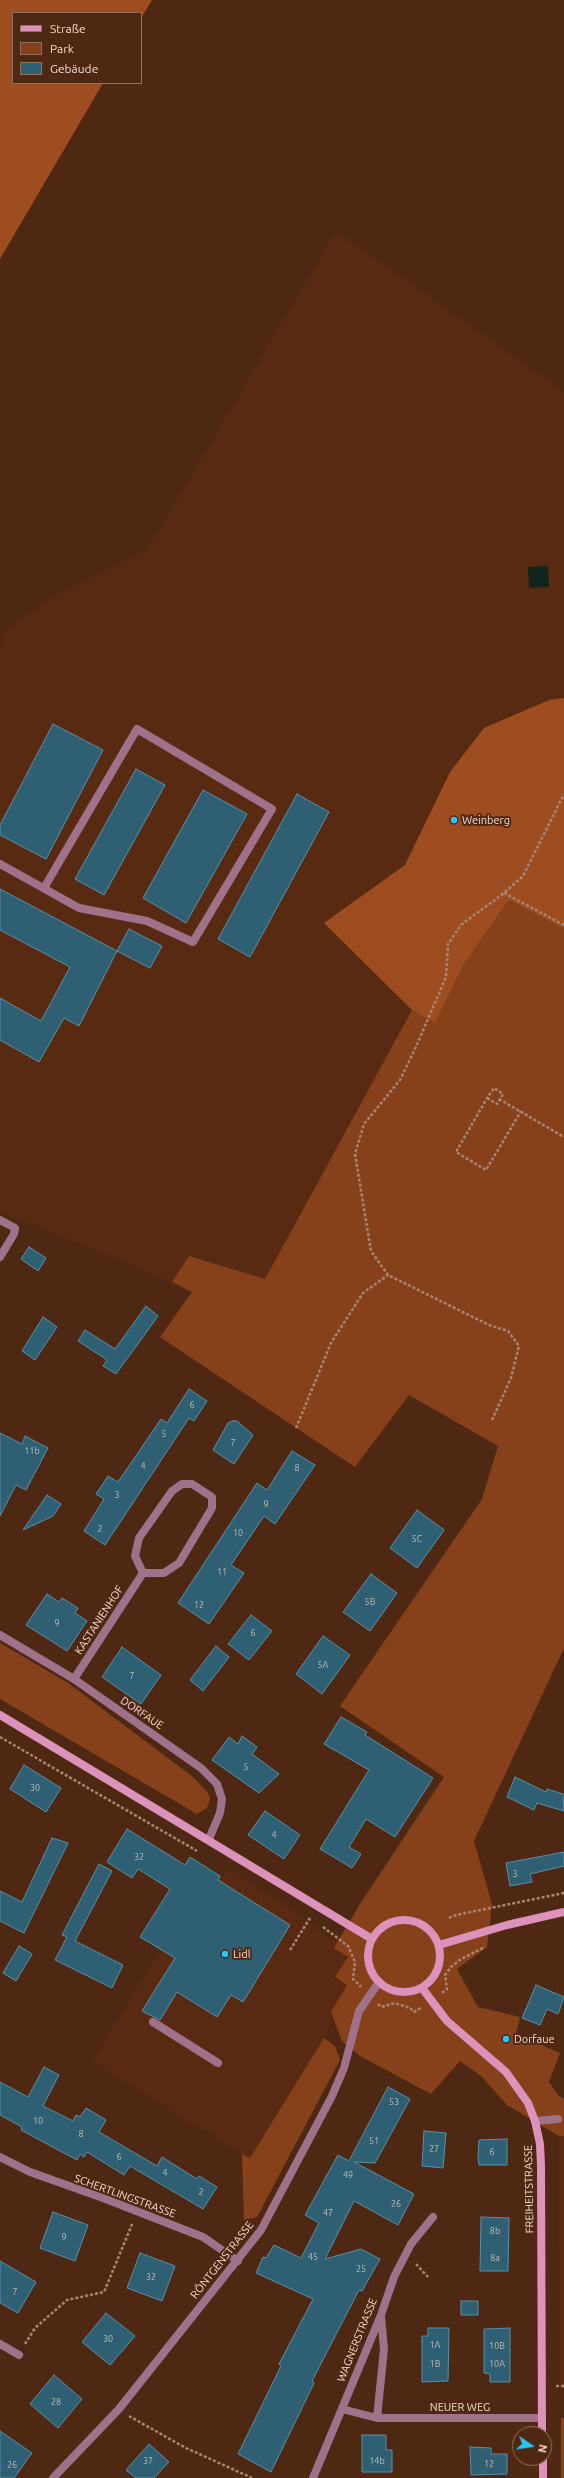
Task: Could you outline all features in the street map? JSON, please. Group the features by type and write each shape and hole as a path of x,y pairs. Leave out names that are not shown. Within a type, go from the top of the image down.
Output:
{"street":[{"path":"0,864 79,908 147,921 193,942 272,809 137,729 44,888"},
{"path":"0,1220 15,1228 14,1234 0,1257"},
{"path":"182,1484 192,1484 212,1498 212,1508 175,1567 164,1573 143,1573 135,1556 139,1538 172,1491 182,1484"},
{"name":"KASTANIENHOF","path":"74,1680 143,1573"},
{"name":"DORFAUE","path":"0,1635 74,1680 192,1761 217,1784 222,1799 220,1813 209,1839"},
{"path":"0,1715 372,1938"},
{"path":"439,1946 507,1925 564,1912"},
{"path":"410,1920 425,1925 431,1931 439,1946 441,1958 437,1972 422,1988 399,1992 379,1982 370,1969 368,1961 369,1946 372,1938 388,1923 410,1920"},
{"name":"RÖNTGENSTRASSE","path":"53,2478 119,2409 192,2315 238,2261 261,2230 328,2105 344,2068 359,2011 379,1982"},
{"name":"FREIHEITSTRASSE","path":"422,1988 447,2021 506,2072 528,2103 535,2121 540,2144 541,2166 542,2426"},
{"path":"153,2022 218,2063"},
{"path":"535,2121 558,2119"},
{"name":"SCHERTLINGSTRASSE","path":"0,2156 30,2172 137,2211 202,2237 238,2261"},
{"name":"WAGNERSTRASSE","path":"313,2478 381,2315 394,2276 411,2244 433,2217"},
{"path":"377,2418 384,2349 381,2315"},
{"path":"0,2344 19,2355"},
{"name":"NEUER WEG","path":"342,2409 377,2418 542,2418"},
{"path":"543,2466 543,2478"}],"path":[{"path":"492,1420 511,1378 519,1346 508,1331 489,1325 388,1275 371,1251 355,1154 364,1124 400,1080 415,1049 446,978 448,944 461,925 504,894 523,876 564,794"},
{"path":"504,894 564,925"},
{"path":"488,1098 497,1104 503,1094 494,1088 488,1098 456,1152 486,1170 521,1111"},
{"path":"500,1099 564,1137"},
{"path":"296,1428 331,1343 363,1293 388,1275"},
{"path":"0,1737 202,1854"},
{"path":"449,1918 564,1893"},
{"path":"304,1914 316,1922"},
{"path":"290,1950 310,1918"},
{"path":"321,1925 348,1946 355,1962 353,1980"},
{"path":"19,2355 35,2328 67,2300 104,2292 137,2211"},
{"path":"556,2386 564,2386"},
{"path":"119,2409 184,2448 252,2478"}],"shaded area":[{"path":"0,0 152,0 142,16 142,12 12,12 12,84 102,84 0,259"},
{"path":"336,231 564,391 564,698 549,700 450,772 405,865 324,923 412,1010 264,1279 189,1256 172,1282 0,1211 0,653 4,633 48,599 148,549"},
{"path":"548,566 549,587 529,588 528,567"},
{"path":"564,698 564,929 509,900 464,964 435,1023 412,1010 324,923 405,865 450,772 484,728 549,700"},
{"path":"229,1869 280,1901 341,1946 348,1955 352,1988 324,2038 250,2159 92,2061 210,1870 223,1878"},
{"path":"559,2136 564,2136 564,2389 560,2389"}],"green space":[{"path":"509,900 564,929 564,1648 474,1841 492,1904 487,1947 457,1969 478,2007 520,2017 516,2034 560,2053 549,2082 559,2096 564,2099 564,2136 559,2136 507,2105 481,2076 460,2061 431,2094 360,2056 342,2041 331,2012 347,1985 335,1977 348,1957 334,1948 360,1904 444,1777 340,1706 482,1499 498,1446 409,1395 355,1467 160,1337 192,1292 172,1282 189,1256 265,1279 412,1010 435,1023 464,964"},
{"path":"0,1643 68,1683 193,1777 208,1793 210,1799 207,1808 197,1814 0,1699"},
{"path":"324,2038 335,2046 340,2060 257,2217 244,2220 242,2154 250,2158"},
{"path":"561,2418 564,2418 564,2478 561,2478"}],"building":[{"path":"53,724 103,750 46,859 0,835 0,825"},
{"path":"136,769 165,785 104,895 75,879"},
{"path":"203,790 247,814 186,923 143,898"},
{"path":"297,794 329,812 250,957 218,939"},
{"path":"0,889 117,951 79,1026 64,1018 39,1062 0,1040 0,998 41,1021 70,967 0,930"},
{"path":"129,929 162,946 150,968 117,951"},
{"path":"29,1247 46,1258 38,1271 21,1259"},
{"path":"146,1306 158,1316 116,1374 103,1366 107,1360 78,1341 85,1330 115,1349"},
{"path":"43,1317 57,1327 35,1360 22,1351"},
{"path":"189,1389 207,1401 194,1421 189,1418 105,1545 84,1531 104,1499 96,1494 108,1476 118,1482 161,1419 167,1423"},
{"path":"237,1421 253,1435 234,1464 213,1450 228,1423"},
{"path":"0,1433 22,1444 25,1436 48,1448 26,1490 16,1485 0,1516"},
{"path":"292,1451 315,1465 275,1524 264,1516 231,1565 244,1573 209,1624 178,1603 257,1483 267,1490"},
{"path":"47,1495 61,1504 53,1516 23,1530"},
{"path":"417,1510 444,1530 417,1568 390,1548"},
{"path":"371,1574 397,1593 370,1631 343,1612"},
{"path":"47,1594 59,1602 62,1598 78,1608 75,1613 87,1621 67,1651 26,1625"},
{"path":"251,1615 272,1631 249,1660 228,1644"},
{"path":"323,1636 350,1655 322,1694 296,1674"},
{"path":"216,1646 229,1657 203,1691 190,1680"},
{"path":"122,1647 161,1675 141,1704 102,1677"},
{"path":"341,1717 367,1732 365,1735 433,1778 395,1837 366,1819 349,1847 361,1854 352,1868 320,1849 369,1770 324,1744"},
{"path":"242,1736 257,1747 252,1754 279,1774 259,1793 212,1760 229,1737 238,1744"},
{"path":"24,1765 61,1788 46,1812 10,1789"},
{"path":"515,1777 546,1792 547,1789 563,1794 564,1811 537,1803 534,1810 507,1797"},
{"path":"265,1811 300,1835 284,1859 248,1835"},
{"name":"Lidl","path":"127,1829 185,1865 190,1857 220,1876 218,1880 290,1925 243,2002 231,1995 217,2017 177,1992 160,2020 142,2011 175,1958 140,1937 170,1889 138,1869 132,1878 107,1862"},
{"path":"52,1838 68,1843 24,1933 0,1921 0,1891 22,1902"},
{"path":"564,1852 564,1866 530,1874 532,1882 510,1886 506,1863"},
{"path":"99,1864 112,1871 75,1941 123,1965 112,1988 55,1960 67,1937 62,1935"},
{"path":"19,1946 32,1954 16,1981 3,1973"},
{"path":"536,1985 564,1997 558,2014 547,2009 540,2025 522,2018"},
{"path":"44,2067 59,2075 43,2106 73,2121 76,2115 80,2117 86,2108 106,2120 99,2132 157,2166 162,2157 197,2179 199,2176 217,2187 203,2209 130,2166 124,2175 87,2152 84,2157 80,2154 77,2160 21,2130 22,2127 0,2115 0,2082 28,2097"},
{"path":"388,2087 410,2099 375,2163 354,2162 414,2194 398,2225 354,2201 325,2259 361,2249 380,2259 362,2291 359,2290 312,2381 314,2383 271,2472 238,2454 281,2366 279,2364 313,2299 256,2273 263,2257 266,2258 274,2245 301,2258 319,2223 305,2215 338,2155 349,2161"},
{"path":"424,2131 446,2133 443,2168 422,2166"},
{"path":"507,2139 507,2165 479,2165 479,2140"},
{"path":"53,2212 88,2225 75,2261 40,2248"},
{"path":"481,2217 509,2218 508,2271 480,2271"},
{"path":"140,2253 175,2266 162,2301 127,2288"},
{"path":"0,2261 36,2282 18,2313 0,2303"},
{"path":"461,2301 478,2301 478,2315 461,2315"},
{"path":"106,2313 135,2336 110,2365 82,2342"},
{"path":"428,2328 449,2328 448,2381 422,2382 422,2336 428,2336"},
{"path":"510,2328 510,2382 490,2382 490,2374 484,2373 484,2329"},
{"path":"54,2375 82,2399 58,2428 30,2404"},
{"path":"0,2431 32,2453 14,2478 0,2478"},
{"path":"362,2435 386,2435 386,2450 392,2450 392,2472 362,2472"},
{"path":"149,2444 169,2462 154,2478 136,2478 126,2470"},
{"path":"470,2447 491,2448 491,2454 507,2454 507,2474 471,2475"}],"place":[{"name":"Weinberg","path":"454,820"},
{"name":"Lidl","path":"225,1954"},
{"name":"Dorfaue","path":"506,2039"}]}
